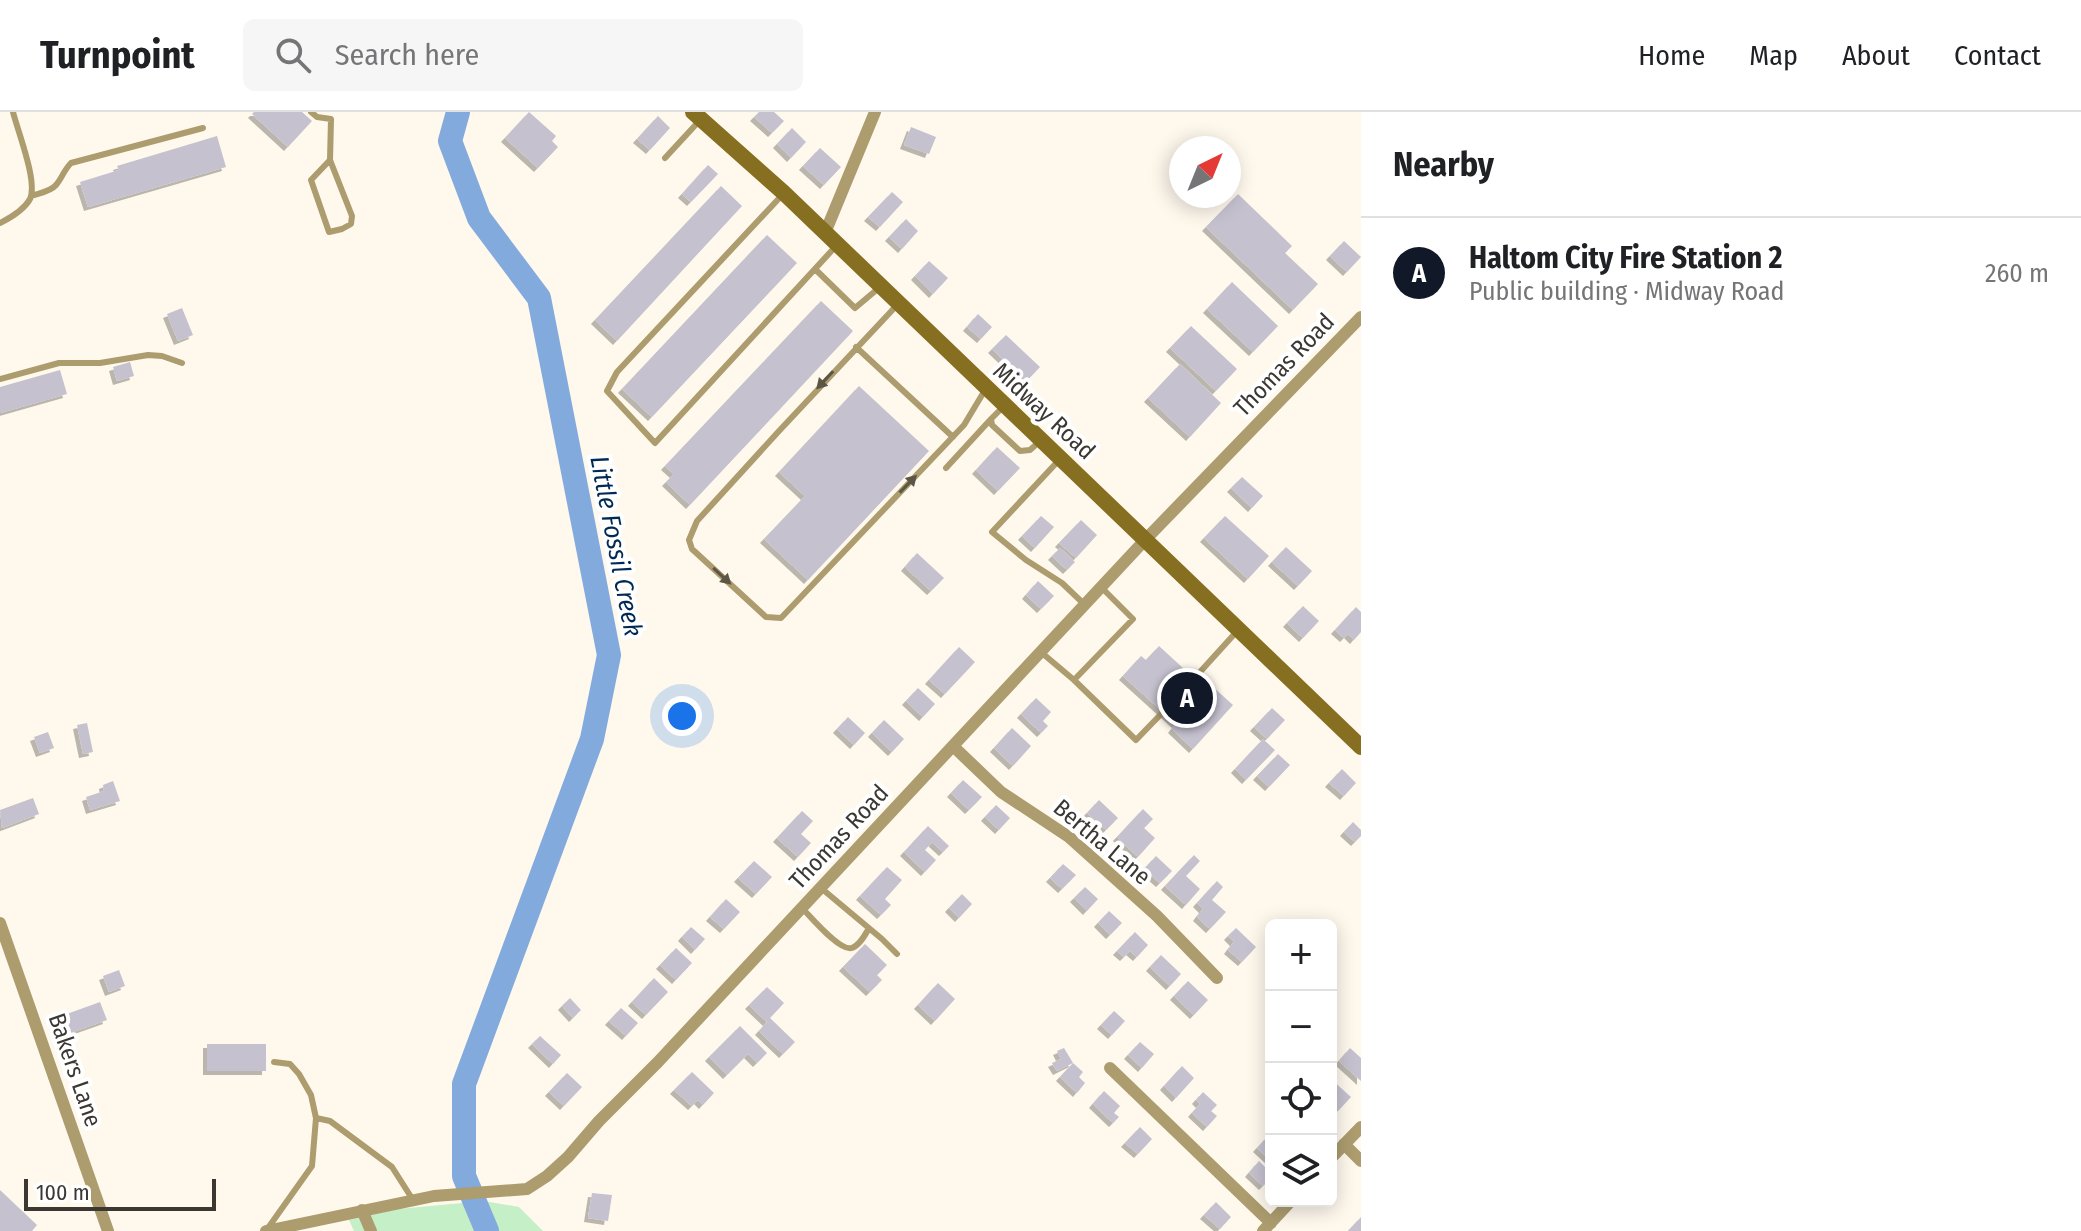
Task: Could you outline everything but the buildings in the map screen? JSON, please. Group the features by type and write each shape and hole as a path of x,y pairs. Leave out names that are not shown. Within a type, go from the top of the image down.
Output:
{"main road":[{"name":"Midway Road","path":"697,116 784,193 1361,747"}],"street":[{"path":"831,239 875,112"},
{"name":"Thomas Road","path":"266,1231 444,1195 527,1189 547,1176 658,1062 1145,540 1361,317"},
{"name":"Bertha Lane","path":"954,747 1001,792 1069,837 1157,916 1217,978"},
{"name":"Bakers Lane","path":"0,923 108,1231"},
{"path":"1110,1068 1267,1227 1285,1207"},
{"path":"1337,1152 1361,1127"},
{"path":"1344,1144 1361,1161"},
{"path":"362,1210 371,1231"}],"lane":[{"path":"13,112 31,180 31,196"},
{"path":"311,112 317,117 331,119 330,160 352,216 351,224 329,232 311,180 330,160"},
{"path":"665,158 697,116"},
{"path":"0,223 19,211 31,196 53,189 71,163 203,128"},
{"path":"784,193 617,372 607,391 655,443 815,269 831,239"},
{"path":"815,269 855,308 880,287"},
{"path":"898,304 697,521 689,540 692,549 766,617 781,618 964,425 986,389"},
{"path":"856,347 953,437"},
{"path":"0,379 59,363 84,365 148,355 182,363"},
{"path":"946,468 1004,406"},
{"path":"991,419 992,425 1020,451 1030,450 1040,440"},
{"path":"1060,459 992,532 1026,560 1062,583 1085,605"},
{"path":"1074,680 1133,619 1101,587"},
{"path":"1190,683 1239,629"},
{"path":"1041,652 1136,740 1163,712"},
{"path":"821,888 897,954"},
{"path":"802,908 846,949 854,947 869,928"},
{"path":"266,1231 312,1166 316,1118 311,1095 299,1074 290,1064 274,1062"},
{"path":"316,1118 330,1121 392,1167 413,1200"}],"green space":[{"path":"484,1201 519,1207 543,1231 354,1231 349,1220 398,1209"}],"waterway":[{"name":"Little Fossil Creek","path":"458,112 450,141 479,218 539,298 609,655 592,739 464,1084 464,1176 487,1231"}],"place":[{"name":"Haltom City Fire Station 2","path":"1187,698"}]}
